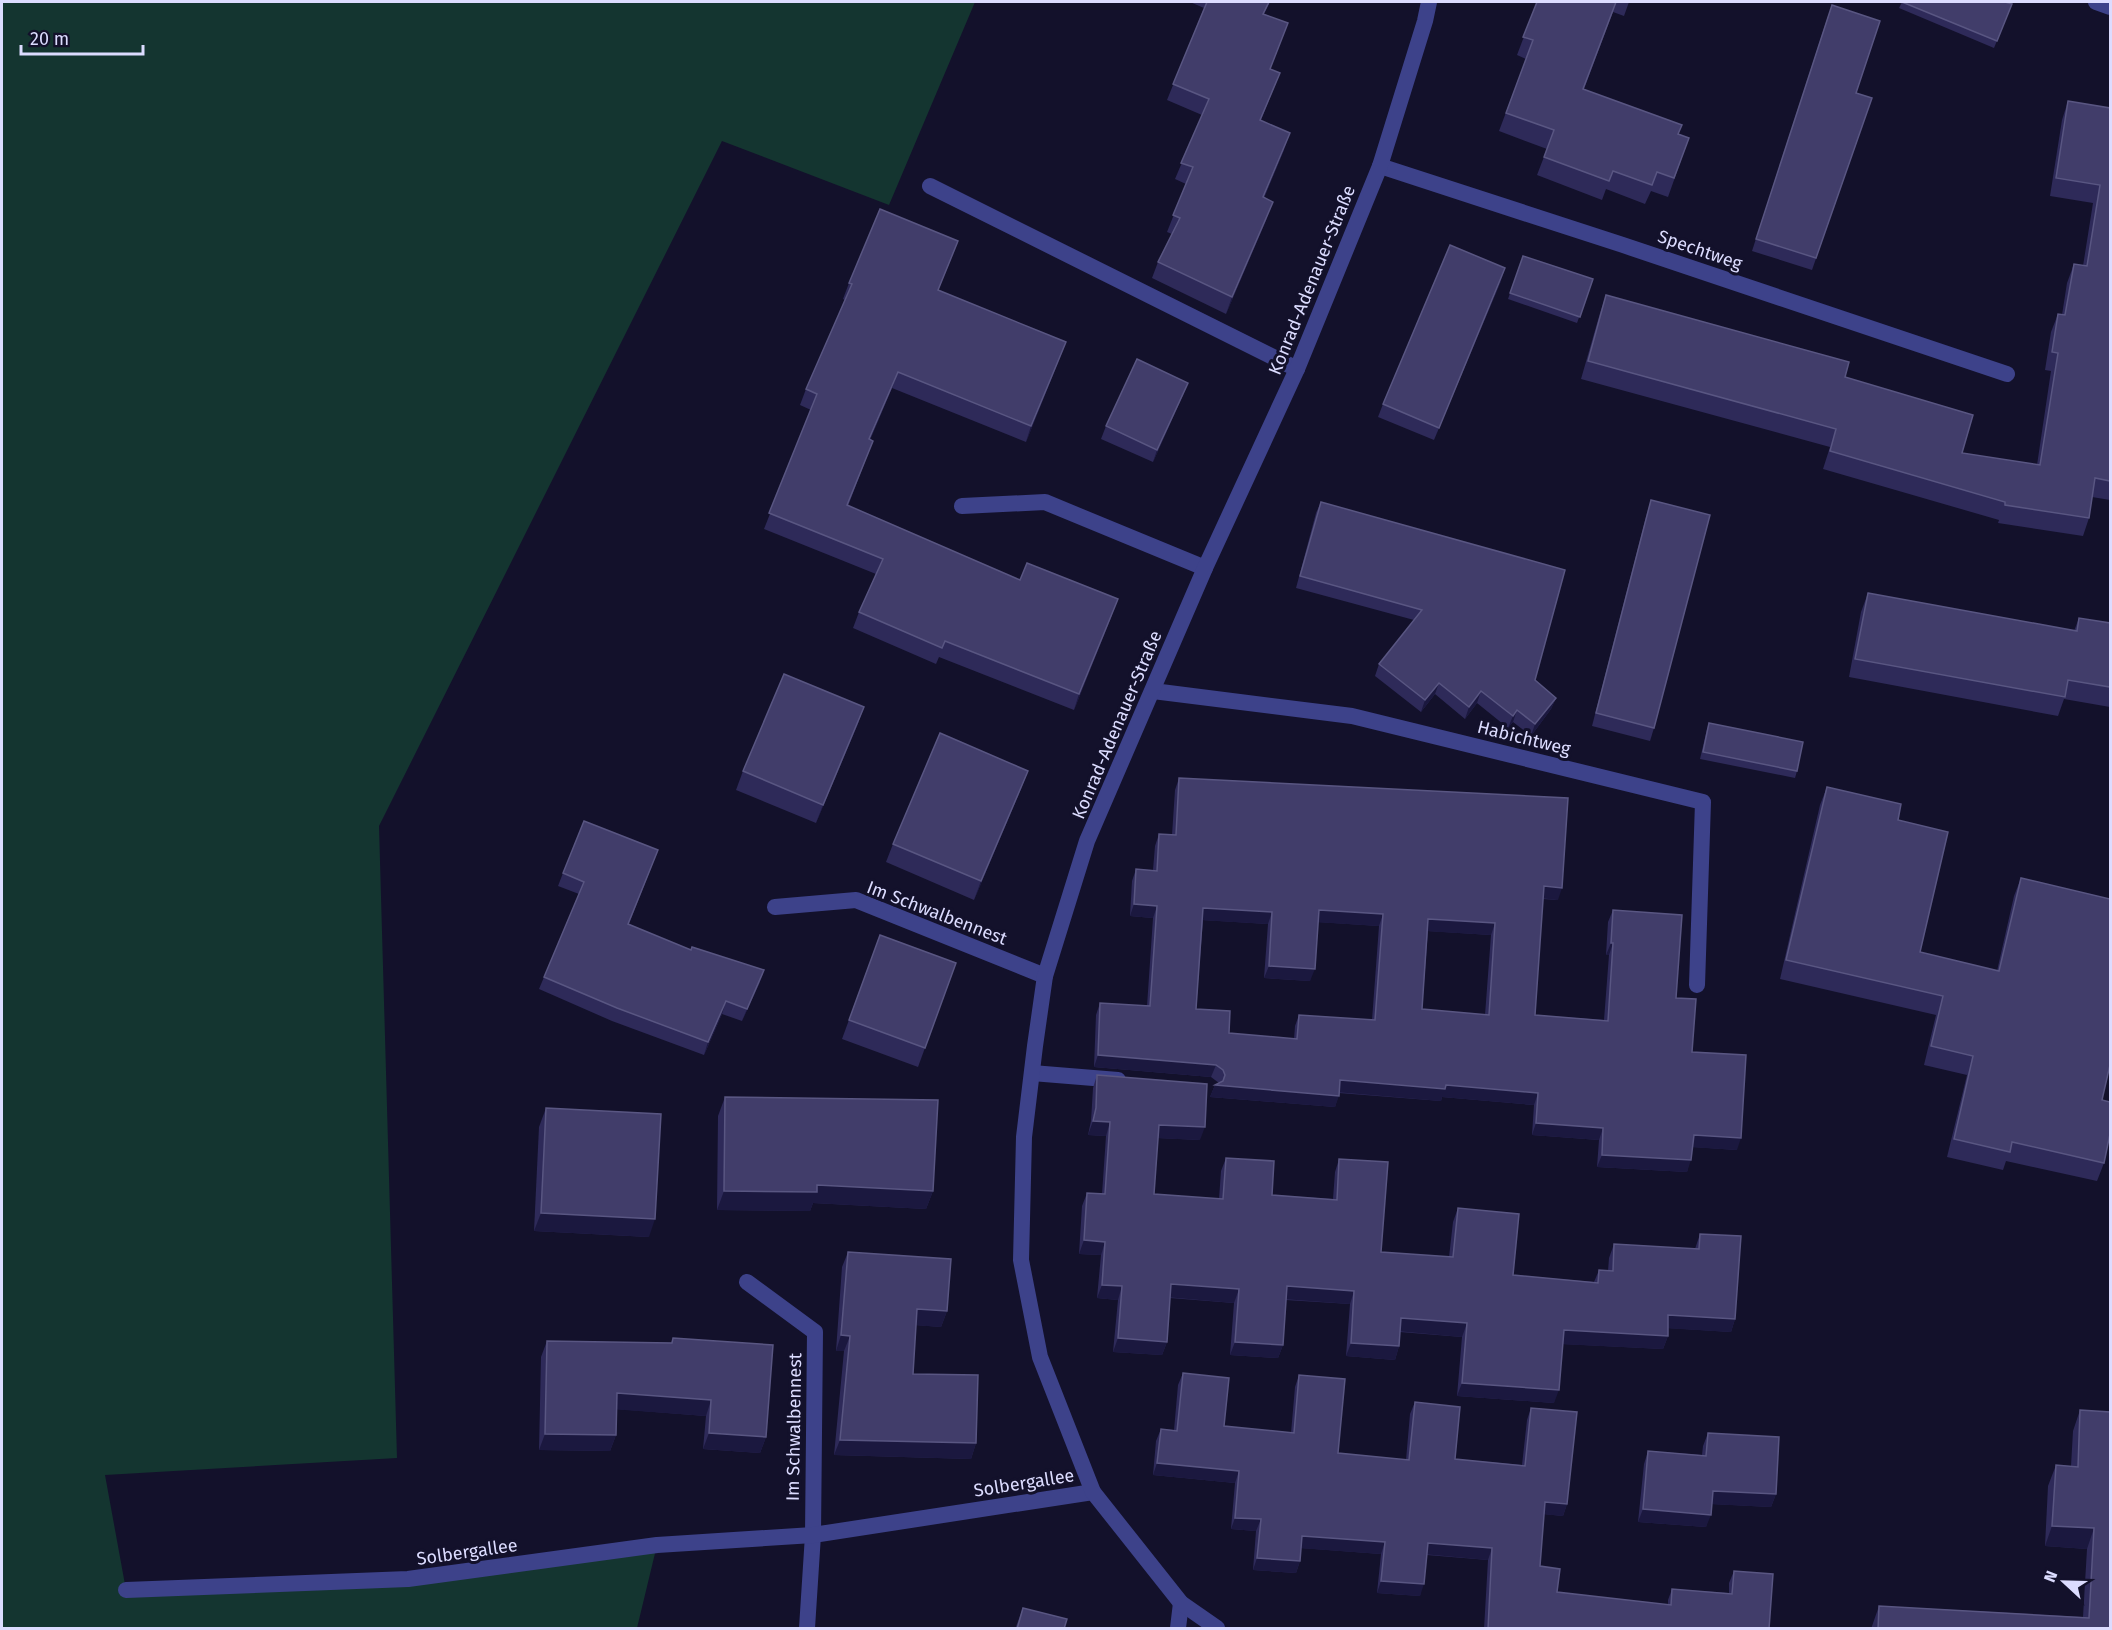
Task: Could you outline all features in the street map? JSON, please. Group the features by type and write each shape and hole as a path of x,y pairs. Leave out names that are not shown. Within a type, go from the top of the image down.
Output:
{"street":[{"name":"Konrad-Adenauer-Straße","path":"1093,1492 1040,1357 1021,1260 1024,1137 1045,976 1087,841 1205,568 1297,369 1380,166 1429,2"},
{"path":"2096,2 2110,7"},
{"name":"Spechtweg","path":"1380,166 2007,374"},
{"path":"930,186 1297,369"},
{"path":"962,506 1045,502 1205,568"},
{"name":"Habichtweg","path":"1153,691 1352,716 1703,802 1697,985"},
{"name":"Im Schwalbennest","path":"776,907 856,900 1045,976"},
{"path":"1032,1073 1139,1081"},
{"name":"Im Schwalbennest","path":"747,1282 815,1332 813,1535"},
{"name":"Solbergallee","path":"126,1590 408,1579 657,1545 813,1535 1093,1492 1181,1603 1217,1629"},
{"path":"807,1629 813,1535"},
{"path":"1178,1629 1181,1603"}],"green space":[{"path":"2,2 975,2 889,205 722,141 379,826 397,1458 105,1475 126,1590 408,1579 657,1545 637,1628 2,1628"}],"building":[{"path":"1207,2 1269,2 1263,14 1288,23 1270,69 1280,73 1260,120 1290,133 1263,197 1273,202 1232,297 1158,262 1180,218 1173,215 1193,167 1181,163 1209,99 1173,84"},
{"path":"1537,2 1616,2 1583,89 1682,125 1678,134 1689,138 1674,178 1657,172 1652,185 1613,171 1609,181 1544,157 1554,130 1506,113 1533,40 1523,37"},
{"path":"1902,2 2005,2 2012,4 1997,41"},
{"path":"1832,5 1880,21 1856,93 1872,98 1816,258 1756,239"},
{"path":"2068,101 2110,108 2110,481 2095,478 2089,518 2005,505 2005,502 1830,451 1836,429 1588,361 1606,295 1849,362 1845,377 1973,415 1962,453 2040,465 2058,353 2052,352 2058,314 2065,315 2074,264 2087,266 2100,185 2056,178"},
{"path":"880,209 958,241 938,290 1066,342 1031,426 898,372 869,439 873,441 847,505 1020,580 1027,563 1118,599 1079,694 945,641 942,648 859,612 883,559 769,513 817,394 806,389 852,284 849,283"},
{"path":"1450,245 1505,268 1439,428 1383,404"},
{"path":"1523,256 1593,279 1580,317 1510,293"},
{"path":"1137,359 1188,383 1157,450 1106,426"},
{"path":"1651,500 1710,515 1654,728 1596,713"},
{"path":"1321,502 1565,570 1535,680 1556,698 1535,724 1517,710 1513,716 1481,691 1469,707 1439,683 1425,700 1379,664 1422,610 1300,576"},
{"path":"1868,593 2077,631 2079,618 2110,623 2110,687 2068,680 2065,697 1855,659"},
{"path":"784,674 864,707 823,805 743,771"},
{"path":"1709,723 1803,742 1797,771 1703,752"},
{"path":"940,733 1028,771 981,881 893,844"},
{"path":"1179,778 1568,798 1562,888 1544,886 1535,1015 1608,1021 1613,910 1682,915 1676,998 1696,999 1692,1052 1746,1055 1741,1138 1694,1135 1691,1160 1602,1155 1603,1128 1536,1123 1538,1093 1446,1085 1445,1089 1340,1080 1339,1096 1215,1085 1223,1081 1225,1075 1223,1070 1216,1065 1098,1055 1100,1003 1150,1006 1157,906 1134,904 1136,869 1157,871 1159,834 1176,835","holes":["1203,908 1272,912 1269,966 1315,969 1319,910 1383,914 1375,1020 1299,1015 1297,1039 1229,1033 1230,1011 1196,1009","1428,919 1495,923 1489,1015 1422,1009"]},
{"path":"1827,787 1901,804 1898,820 1948,832 1920,952 1999,971 2021,878 2110,899 2110,1065 2102,1100 2110,1102 2110,1134 2104,1163 2012,1142 2010,1152 1954,1139 1973,1056 1931,1046 1943,996 1786,960"},
{"path":"584,821 658,850 628,924 691,950 692,947 764,970 747,1009 726,1001 708,1042 617,1008 544,977 584,882 563,873"},
{"path":"880,935 956,963 925,1048 849,1020"},
{"path":"1097,1075 1207,1084 1205,1127 1159,1125 1154,1194 1223,1199 1226,1158 1274,1161 1272,1195 1337,1200 1339,1159 1388,1162 1381,1252 1453,1257 1458,1208 1519,1214 1513,1275 1598,1283 1599,1270 1613,1271 1614,1244 1699,1249 1700,1234 1741,1236 1735,1319 1668,1315 1668,1336 1564,1330 1559,1390 1462,1383 1467,1323 1401,1318 1399,1346 1351,1343 1354,1291 1287,1286 1283,1345 1235,1342 1239,1289 1171,1284 1167,1342 1118,1338 1122,1286 1102,1285 1105,1242 1084,1240 1087,1193 1105,1194 1110,1122 1093,1121 1096,1108"},
{"path":"725,1097 938,1100 933,1191 817,1185 817,1192 724,1191"},
{"path":"546,1108 661,1114 655,1219 541,1213"},
{"path":"848,1252 951,1259 947,1311 917,1309 913,1374 978,1375 976,1443 840,1440 850,1336 841,1335"},
{"path":"673,1338 773,1345 766,1437 709,1433 711,1400 617,1393 616,1435 545,1434 547,1341 672,1343"},
{"path":"1183,1373 1229,1378 1224,1426 1294,1433 1299,1375 1345,1379 1338,1453 1409,1460 1415,1402 1460,1407 1455,1459 1525,1466 1531,1408 1577,1412 1567,1504 1545,1502 1540,1566 1560,1569 1557,1592 1671,1605 1672,1589 1732,1594 1734,1571 1773,1574 1769,1629 1488,1629 1492,1548 1428,1543 1424,1584 1381,1581 1385,1542 1302,1536 1300,1561 1257,1558 1261,1519 1235,1518 1239,1471 1157,1463 1161,1429 1177,1431"},
{"path":"2080,1410 2110,1412 2110,1629 1878,1629 1879,1606 2089,1618 2094,1528 2052,1526 2056,1465 2078,1467"},
{"path":"1708,1433 1779,1437 1776,1494 1713,1491 1711,1515 1643,1509 1648,1451 1706,1456"},
{"path":"1023,1608 1067,1619 1064,1629 1017,1629"}]}
